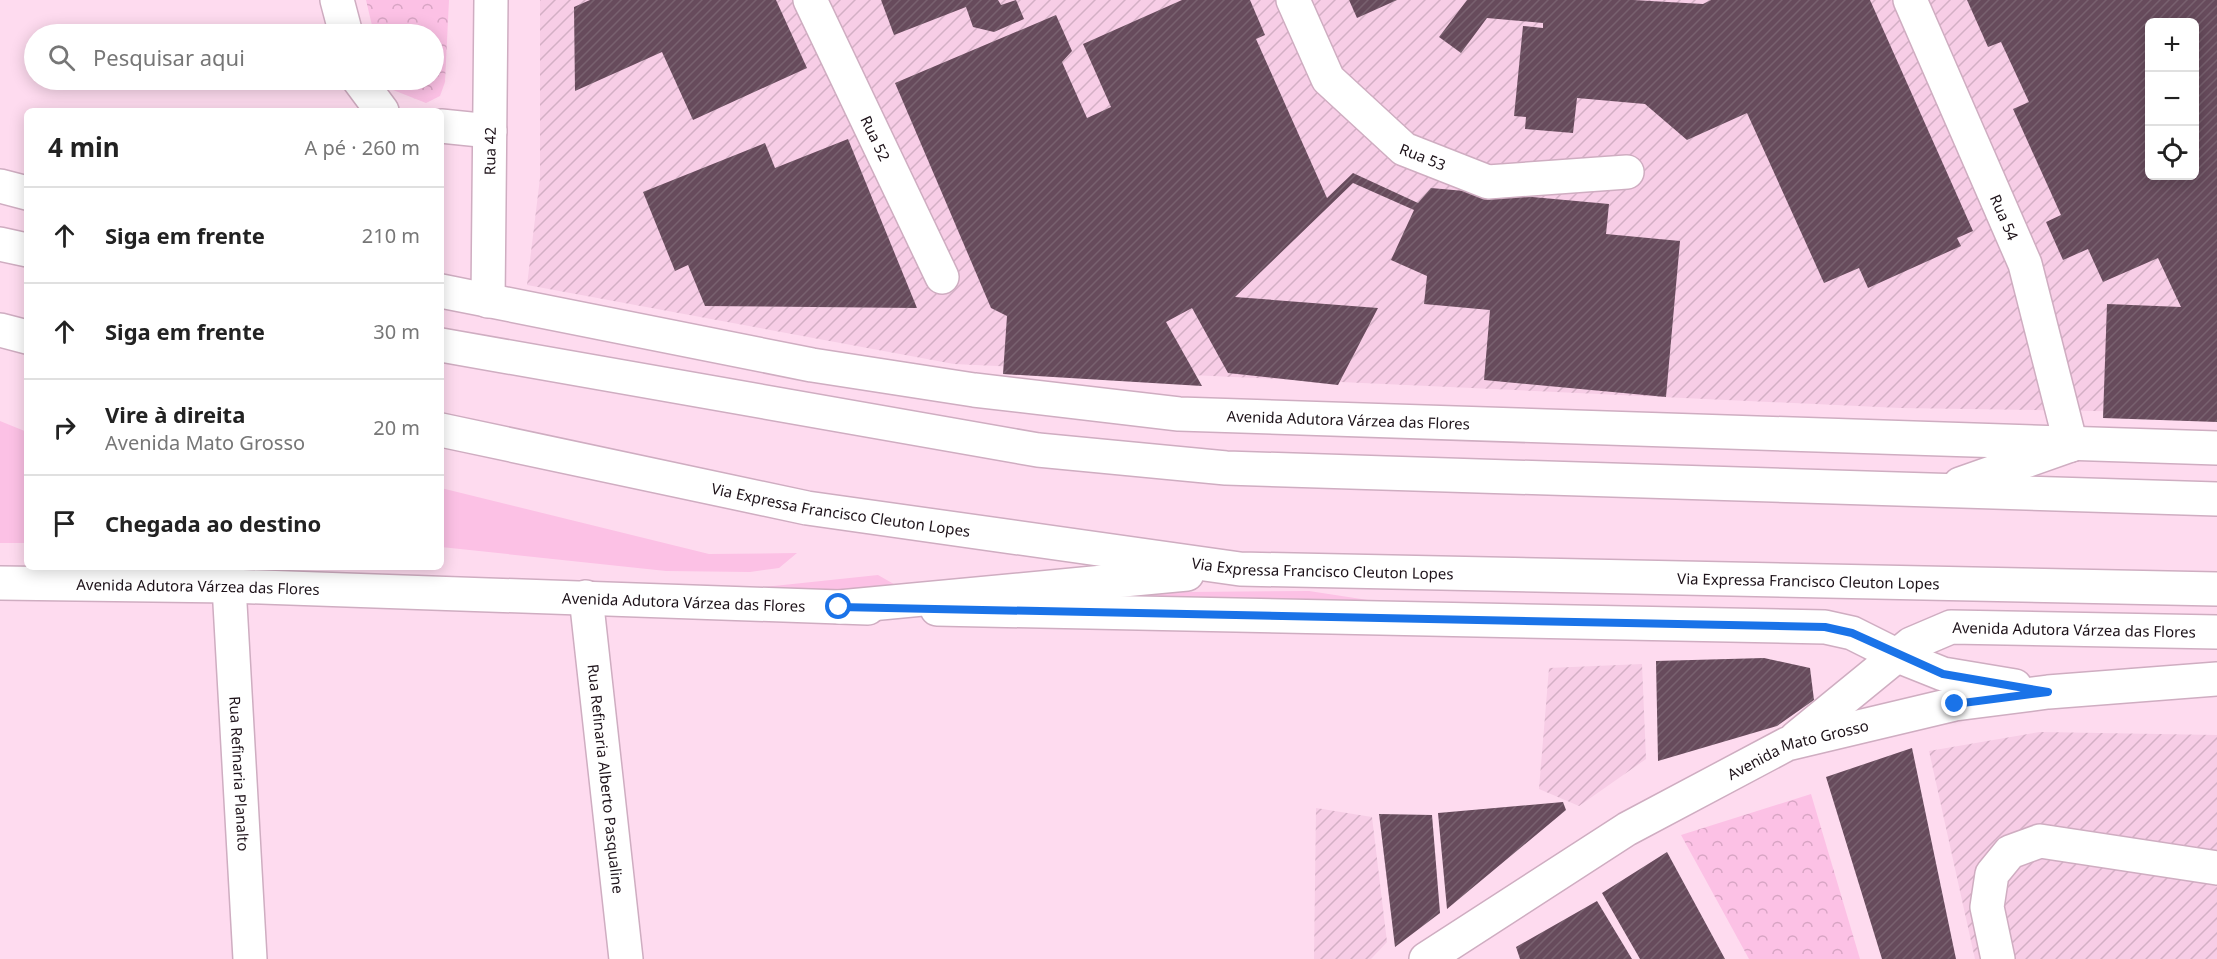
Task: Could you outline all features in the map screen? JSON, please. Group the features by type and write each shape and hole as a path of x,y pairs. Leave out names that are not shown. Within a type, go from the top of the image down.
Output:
{"main road":[{"path":"337,0 343,24"},
{"name":"Rua 42","path":"488,301 491,0"},
{"name":"Rua 52","path":"810,0 942,277"},
{"name":"Rua 53","path":"1293,0 1328,79 1404,149 1488,182 1628,172"},
{"name":"Rua 54","path":"1910,0 2025,264 2071,445"},
{"path":"366,90 380,108"},
{"path":"444,126 490,131"},
{"path":"0,186 24,192"},
{"path":"0,244 24,249"},
{"name":"Avenida Adutora Várzea das Flores","path":"444,292 812,365 974,390 1179,414 2217,448"},
{"path":"0,330 24,336"},
{"path":"444,346 1038,450 1226,468 2217,499"},
{"name":"Via Expressa Francisco Cleuton Lopes","path":"444,431 807,508 1240,569 2217,589"},
{"path":"1941,491 2071,445"},
{"path":"839,607 1240,569"},
{"name":"Avenida Adutora Várzea das Flores","path":"0,583 230,586 839,607 1825,627 1852,633 1898,656 1911,644 1951,627 2212,636"},
{"name":"Rua Refinaria Planalto","path":"230,586 250,959"},
{"name":"Rua Refinaria Alberto Pasqualine","path":"586,597 626,959"},
{"path":"1787,744 1898,656 1943,674 2048,692"},
{"name":"Avenida Mato Grosso","path":"1426,959 1461,948 1628,829 1787,744 1955,704 2048,692 2217,679"},
{"path":"1998,959 1987,907 1992,874 2010,852 2040,841 2217,868"}],"shaded area":[{"path":"540,0 2217,0 2217,413 1900,408 954,364 527,285 540,178"},
{"path":"1642,664 1646,759 1579,806 1539,789 1549,668"},
{"path":"2040,732 2217,735 2217,959 1975,959 1929,751"},
{"path":"1316,808 1372,817 1387,942 1371,959 1314,959"}],"green space":[{"path":"366,0 449,0 444,85 444,24 372,24"},
{"path":"393,90 442,90 440,96 426,103"},
{"path":"0,421 24,431 24,543 0,543"},
{"path":"444,489 709,554 797,553 779,568 750,572 666,571 444,547"},
{"path":"878,575 899,587 857,599 737,590"},
{"path":"1309,591 1420,608 1077,603 1073,593"},
{"path":"1811,794 1860,959 1749,959 1681,835"}],"building":[{"path":"590,0 776,0 807,68 693,120 662,52 575,91 574,7"},
{"path":"881,0 998,0 1001,5 1016,0 1024,19 994,32 973,27 966,7 894,35"},
{"path":"1182,0 1250,0 1265,35 1256,39 1327,198 1353,173 1418,203 1431,188 1609,204 1606,234 1680,241 1666,397 1484,380 1490,310 1424,304 1427,276 1391,260 1414,210 1353,183 1235,297 1378,308 1338,385 1228,373 1192,308 1166,322 1202,386 1003,374 1007,316 991,308 895,83 1056,15 1072,51 1062,62 1087,118 1111,107 1083,44"},
{"path":"1349,0 1397,0 1357,18"},
{"path":"1467,0 1633,0 1703,4 1711,0 1870,0 1973,231 1957,238 1961,246 1868,288 1859,268 1824,283 1747,113 1687,140 1645,104 1577,98 1573,133 1525,129 1526,117 1514,116 1523,26 1543,28 1543,23 1487,18 1461,53 1439,37"},
{"path":"1967,0 2217,0 2217,422 2103,418 2107,304 2181,307 2158,258 2103,282 2088,249 2063,260 2046,222 2061,215 2013,109 2029,102 2001,42 1988,47"},
{"path":"848,139 917,308 705,306 688,265 675,271 643,192 765,143 775,168"},
{"path":"1764,658 1810,668 1814,700 1777,726 1658,761 1656,661"},
{"path":"1912,748 1956,959 1882,959 1826,777"},
{"path":"1563,802 1566,810 1447,909 1438,813"},
{"path":"1379,814 1432,815 1440,913 1395,947"},
{"path":"1667,852 1725,959 1640,959 1602,893"},
{"path":"1597,901 1632,959 1520,959 1516,947"}],"route":[{"path":"839,607 1825,627 1852,633 1898,656 1943,674 2048,692 1955,704"}]}
